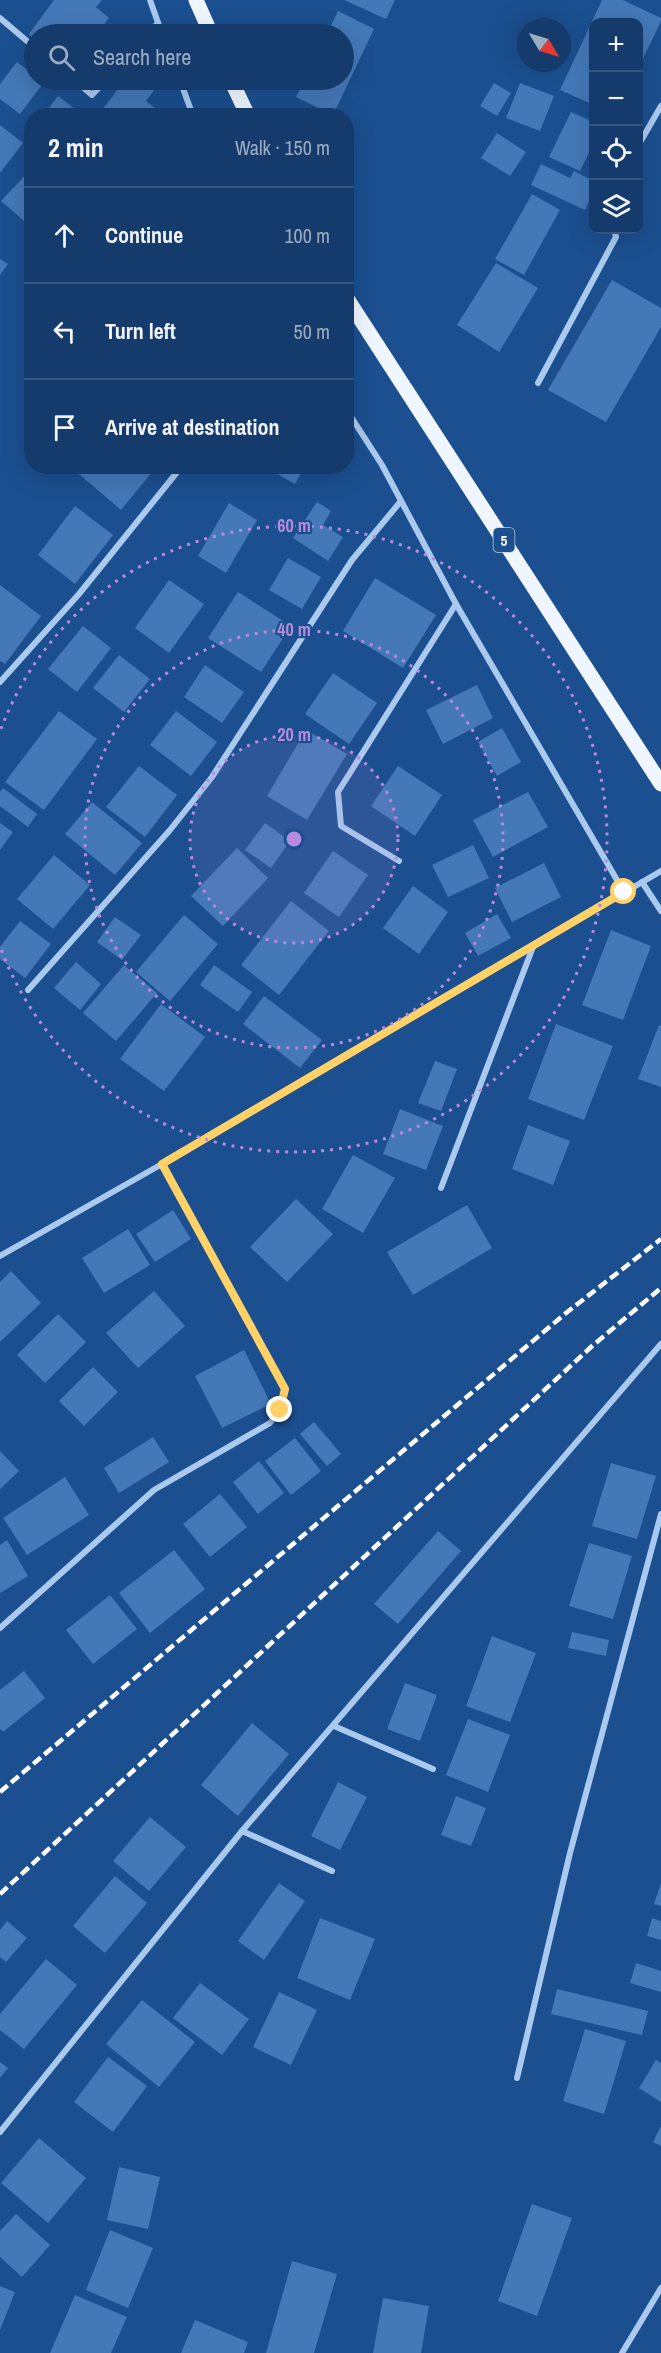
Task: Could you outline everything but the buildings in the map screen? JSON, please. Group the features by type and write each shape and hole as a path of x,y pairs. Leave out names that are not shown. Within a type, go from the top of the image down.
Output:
{"main road":[{"path":"196,0 207,24"},
{"path":"236,90 244,108"},
{"name":"5","path":"354,309 661,784"}],"street":[{"path":"150,0 158,23"},
{"path":"0,18 24,38"},
{"path":"184,90 190,108"},
{"path":"643,139 661,106"},
{"path":"538,383 616,237 615,234"},
{"path":"354,421 382,465 456,604 624,892"},
{"path":"0,682 87,585 176,474"},
{"path":"28,990 170,830 212,777 352,560 401,501"},
{"path":"399,861 341,826 338,792 456,604"},
{"path":"0,1256 162,1164 661,871"},
{"path":"642,882 661,911"},
{"path":"441,1188 533,946"},
{"path":"0,1628 154,1490 270,1423 280,1410 285,1389 162,1164"},
{"path":"0,2132 242,1832 661,1344"},
{"path":"517,2078 570,1853 661,1514"},
{"path":"334,1726 433,1769"},
{"path":"242,1832 332,1871"},
{"path":"622,2353 661,2288"}],"railway":[{"path":"0,1792 566,1313 661,1239"},
{"path":"0,1894 591,1347 661,1288"}],"route":[{"path":"280,1410 285,1389 162,1164 599,909 624,892"}]}
